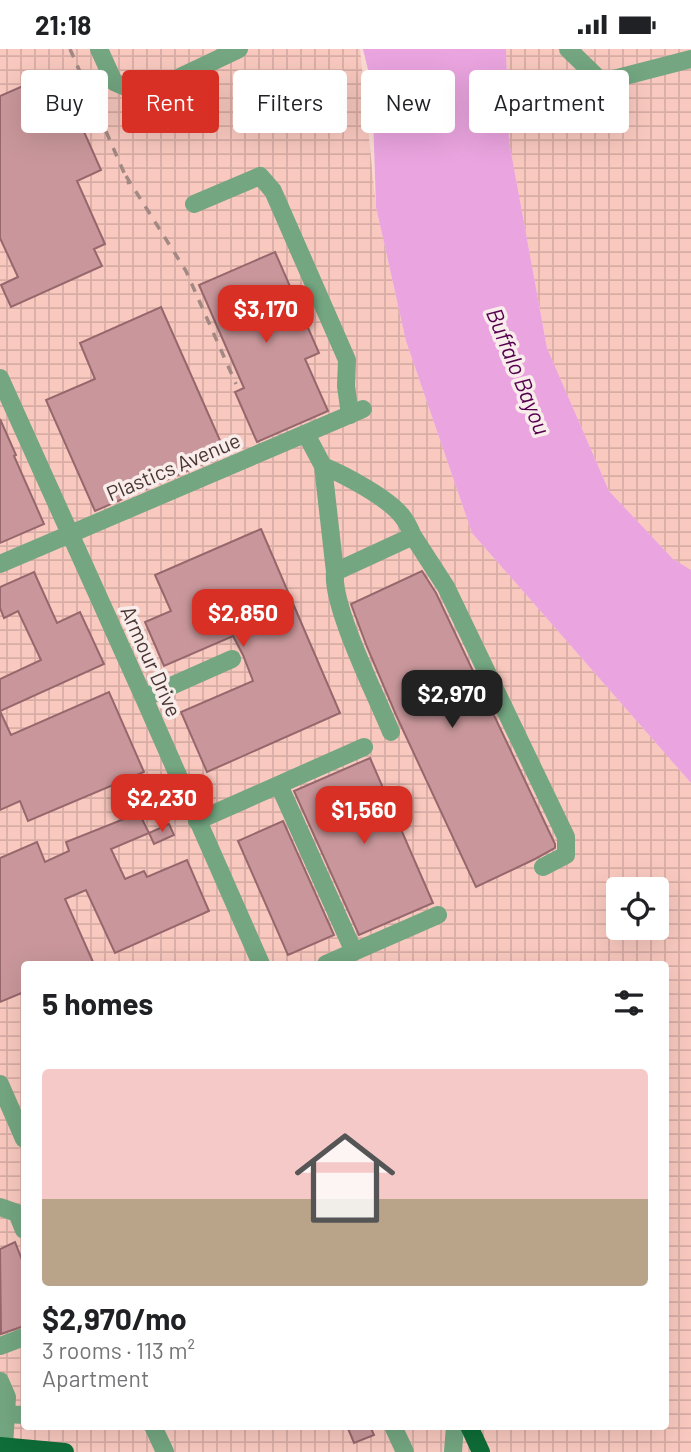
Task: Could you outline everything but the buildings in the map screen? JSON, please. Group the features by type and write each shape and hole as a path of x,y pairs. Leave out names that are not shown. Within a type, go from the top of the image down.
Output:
{"main road":[{"path":"470,1430 481,1452"},
{"path":"2,1448 65,1452"}],"street":[{"path":"99,49 114,82 136,92 155,89 229,51"},
{"path":"568,49 602,82 691,59"},
{"name":"Plastics Avenue","path":"0,564 356,412 346,386 347,361 274,191 260,176 194,204"},
{"name":"Armour Drive","path":"0,378 260,961"},
{"path":"306,434 323,466 334,580 341,611 391,732"},
{"path":"323,466 344,474 401,515 446,587 566,837 566,855 542,867"},
{"path":"335,572 413,536"},
{"path":"144,698 232,659"},
{"path":"197,821 364,747"},
{"path":"279,785 354,952"},
{"path":"333,961 438,915"},
{"path":"0,1084 21,1130"},
{"path":"0,1346 21,1338"},
{"path":"0,1381 7,1397 2,1448"},
{"path":"6,1414 21,1415"},
{"path":"155,1430 164,1452"},
{"path":"395,1430 405,1452"},
{"path":"453,1452 455,1430"}],"shaded area":[{"path":"0,49 360,49 361,133 369,133 376,207 406,341 472,533 691,783 691,1452 0,1452"},
{"path":"506,49 691,49 691,570 673,559 609,491 547,348 509,141 509,133 629,133 629,70 507,70"}],"water":[{"name":"Buffalo Bayou","path":"363,49 506,49 507,70 469,70 469,133 509,133 547,348 609,491 673,559 691,570 691,783 472,533 406,341 376,207 374,133 455,133 455,70 368,70"}],"railway":[{"path":"70,49 129,184"},
{"path":"126,176 186,271 236,384"}]}
